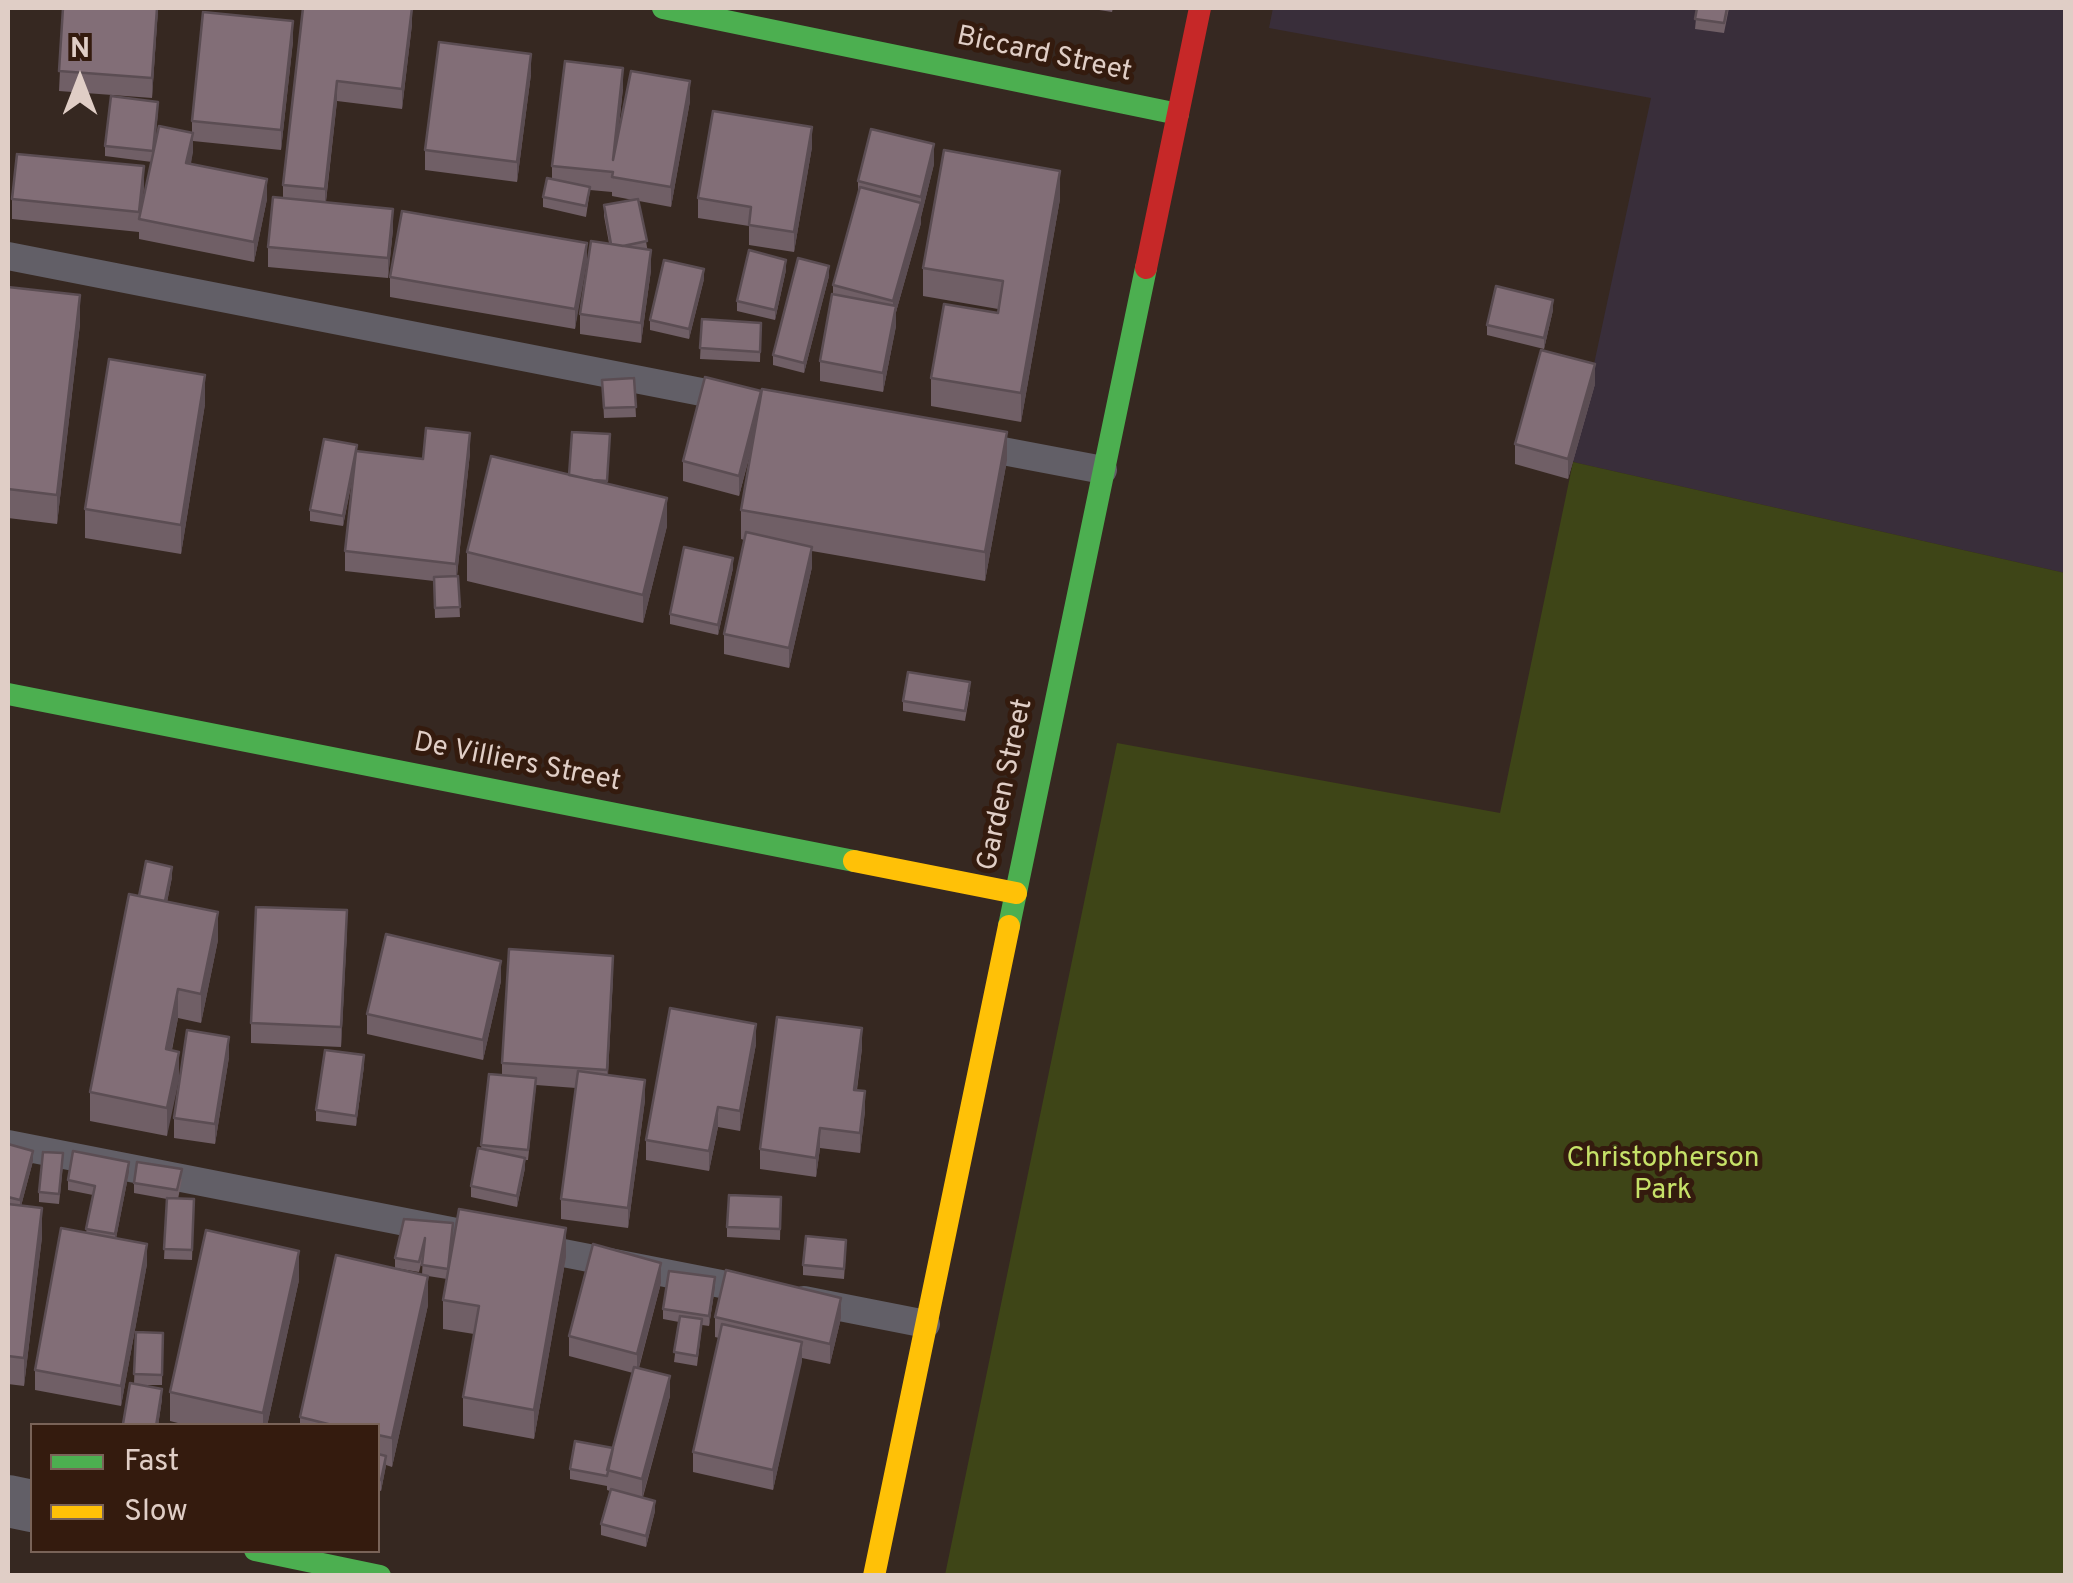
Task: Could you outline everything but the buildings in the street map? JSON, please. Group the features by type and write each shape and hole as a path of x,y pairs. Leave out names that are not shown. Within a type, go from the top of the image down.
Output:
{"street":[{"name":"Biccard Street","path":"663,8 1178,114"},
{"name":"Garden Street","path":"874,1576 1200,8"},
{"name":"De Villiers Street","path":"8,694 1016,892"},
{"path":"269,1553 380,1576"}],"lane":[{"path":"8,256 771,406"},
{"path":"947,440 1103,470"},
{"path":"8,1144 926,1324"}],"shaded area":[{"path":"1273,8 2065,8 2065,573 1573,462 1651,98 1269,28"}],"green space":[{"name":"Christopherson Park","path":"1573,462 2065,573 2065,1575 945,1575 1117,743 1500,813"}],"traffic: fast":[{"path":"663,8 1178,114"},
{"path":"1009,926 1146,268"},
{"path":"8,694 854,861"},
{"path":"269,1553 380,1576"}],"traffic: slow":[{"path":"854,861 1016,893"},
{"path":"874,1576 1009,926"}],"traffic: jam":[{"path":"1146,268 1200,8"}]}
